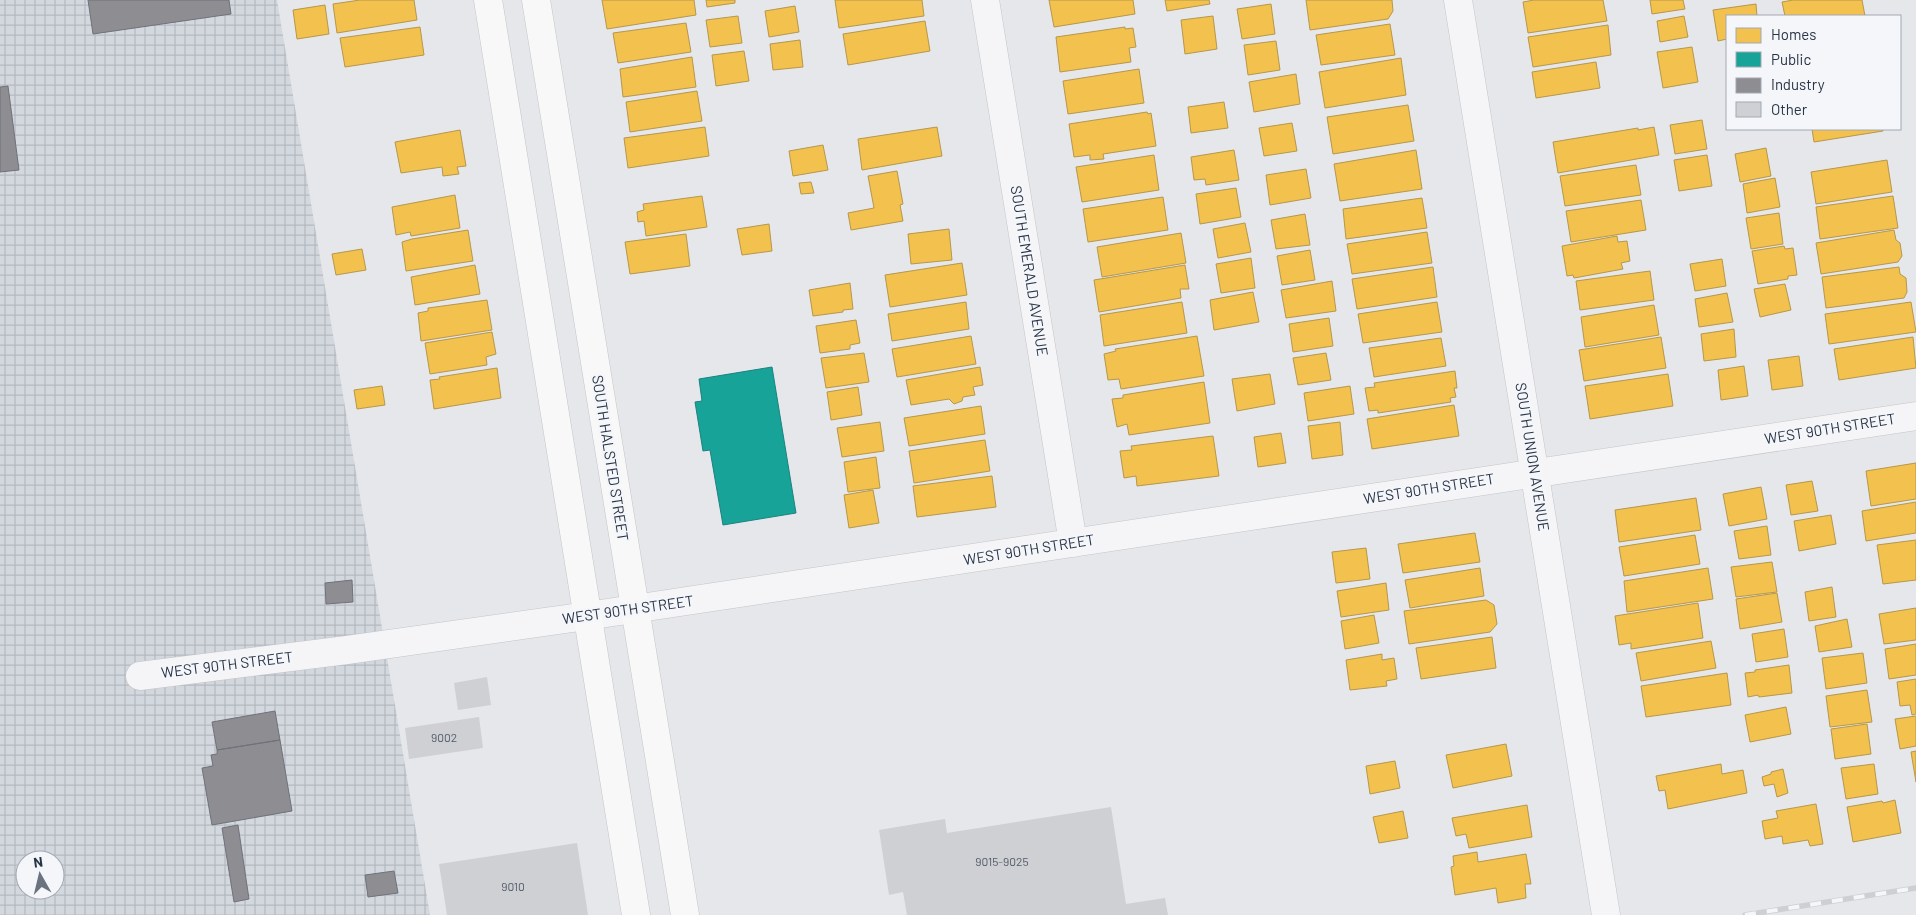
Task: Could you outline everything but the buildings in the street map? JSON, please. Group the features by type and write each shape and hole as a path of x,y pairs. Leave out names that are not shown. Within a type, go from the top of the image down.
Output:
{"main road":[{"path":"488,0 636,915"},
{"name":"SOUTH HALSTED STREET","path":"536,0 685,915"}],"street":[{"name":"SOUTH EMERALD AVENUE","path":"985,0 1073,543"},
{"name":"SOUTH UNION AVENUE","path":"1458,0 1606,915"},
{"name":"WEST 90TH STREET","path":"140,676 347,650 635,609 1916,416"}],"shaded area":[{"path":"0,0 277,0 430,915 0,915"}],"railway":[{"path":"1745,915 1916,888"}]}
